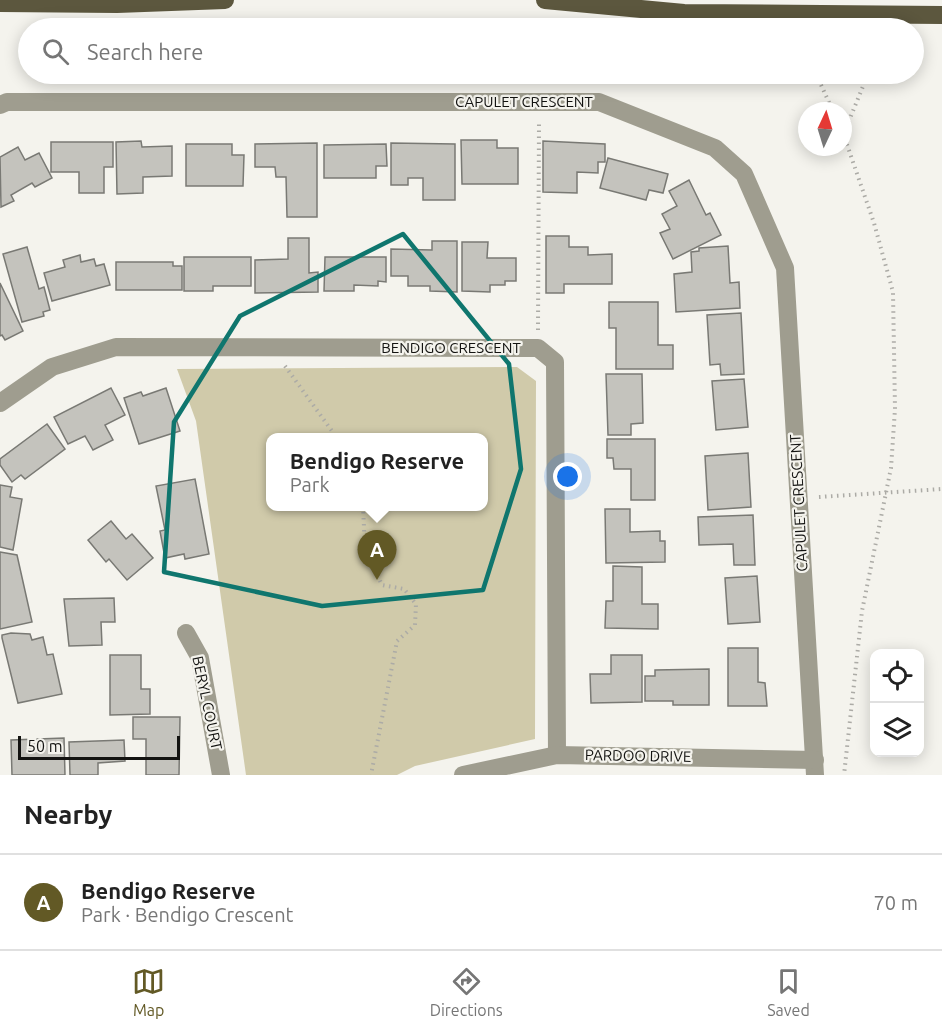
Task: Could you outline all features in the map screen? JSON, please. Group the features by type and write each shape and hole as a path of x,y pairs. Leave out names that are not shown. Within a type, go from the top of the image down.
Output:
{"main road":[{"path":"0,3 117,4 225,0"},
{"path":"545,0 684,13 942,15"}],"street":[{"name":"CAPULET CRESCENT","path":"0,105 7,102 599,102 715,148 744,174 785,268 815,767"},
{"name":"BENDIGO CRESCENT","path":"0,403 52,367 116,347 538,348 555,362 557,755"},
{"name":"BERYL COURT","path":"186,633 200,658 221,775"},
{"name":"PARDOO DRIVE","path":"463,775 557,755 815,767"}],"path":[{"path":"821,84 829,102"},
{"path":"852,112 864,84"},
{"path":"538,348 539,102"},
{"path":"844,775 862,611 891,468 895,409 892,292 874,223 851,156"},
{"path":"273,349 333,433"},
{"path":"819,497 942,489"},
{"path":"363,511 365,550 382,585 404,589 416,604 416,625 397,641 371,775"}],"highlighted area":[{"path":"403,234 509,364 521,469 483,590 322,606 164,572 174,422 240,316"}],"shaded area":[{"path":"517,367 536,381 535,739 415,766 397,775 246,775 196,421 177,369"}],"building":[{"path":"461,140 497,140 497,148 518,148 518,184 462,184"},
{"path":"141,141 142,147 172,146 172,176 143,177 143,193 117,194 116,142"},
{"path":"543,141 605,144 605,162 598,162 598,173 577,172 577,193 543,192"},
{"path":"51,142 113,142 113,167 104,167 104,193 79,193 79,172 51,172"},
{"path":"317,143 317,217 287,217 286,177 276,177 275,167 255,167 255,144"},
{"path":"391,143 455,144 455,200 423,200 423,178 408,178 408,185 391,185"},
{"path":"186,144 232,144 232,155 244,155 243,186 186,186"},
{"path":"386,144 387,166 376,166 376,178 324,178 324,145"},
{"path":"18,147 25,160 39,153 52,178 35,187 32,183 11,195 14,201 1,207 0,157"},
{"path":"608,158 668,174 663,193 649,190 646,200 600,188"},
{"path":"689,180 706,215 710,213 721,235 673,259 660,233 670,229 662,214 677,206 669,191"},
{"path":"546,236 569,236 569,247 588,247 588,255 612,254 612,284 564,284 564,293 546,293"},
{"path":"288,238 309,238 309,273 318,272 318,292 255,293 255,260 288,259"},
{"path":"432,241 457,241 457,292 430,291 430,286 408,286 408,276 391,276 391,249 432,250"},
{"path":"462,242 488,242 487,258 516,258 516,281 505,281 505,285 490,285 490,292 462,291"},
{"path":"728,246 730,283 739,282 740,308 676,312 674,274 692,272 691,252 699,251 699,248"},
{"path":"27,247 39,289 44,287 50,310 43,312 44,316 22,322 3,254"},
{"path":"80,255 81,262 94,259 96,266 104,264 110,285 52,301 44,273 65,267 63,260"},
{"path":"184,257 251,257 251,286 213,286 213,291 184,291"},
{"path":"325,257 386,257 386,282 378,281 378,286 354,285 354,291 324,291"},
{"path":"116,262 173,262 173,266 182,266 182,290 116,290"},
{"path":"0,283 23,331 5,340 2,335 0,336"},
{"path":"609,302 658,302 658,345 673,345 673,369 616,369 616,328 609,328"},
{"path":"741,313 744,374 721,375 720,364 710,365 707,315"},
{"path":"606,374 642,374 643,423 631,424 631,435 608,435"},
{"path":"744,379 748,427 716,430 712,381"},
{"path":"111,388 125,415 105,425 113,440 93,450 85,436 68,444 54,417"},
{"path":"166,388 180,431 139,444 124,398 141,392 143,396"},
{"path":"47,424 65,449 25,479 21,475 12,482 0,465 0,459"},
{"path":"607,439 655,439 655,500 631,500 631,469 614,469 613,458 607,458"},
{"path":"748,453 751,507 708,510 705,456"},
{"path":"195,479 209,554 185,559 184,554 165,558 160,531 165,530 156,486"},
{"path":"0,485 12,487 10,497 22,499 13,550 0,547"},
{"path":"605,509 630,509 630,532 660,531 660,541 665,541 665,562 606,563"},
{"path":"753,515 755,565 734,565 733,544 699,545 698,517"},
{"path":"111,521 126,539 132,534 153,558 127,580 109,559 106,562 88,540"},
{"path":"0,552 17,555 32,622 0,629"},
{"path":"613,566 642,567 642,604 658,604 658,629 605,628 606,601 613,601"},
{"path":"757,576 760,622 728,624 725,578"},
{"path":"114,598 115,622 101,622 102,645 69,646 64,599"},
{"path":"30,634 32,640 43,637 47,655 53,654 62,694 18,703 2,638 2,635"},
{"path":"728,648 758,648 758,682 765,683 767,706 728,706"},
{"path":"110,655 141,655 141,689 150,689 150,714 110,715"},
{"path":"611,655 642,655 642,702 591,703 590,674 611,674"},
{"path":"709,669 709,705 673,705 673,701 645,701 645,676 655,676 655,670"},
{"path":"133,717 180,717 179,775 146,775 146,739 133,739"},
{"path":"64,738 65,775 12,775 11,740"},
{"path":"124,740 125,761 98,763 98,775 70,775 69,742"}],"place":[{"name":"Bendigo Reserve","path":"377,580"}]}
